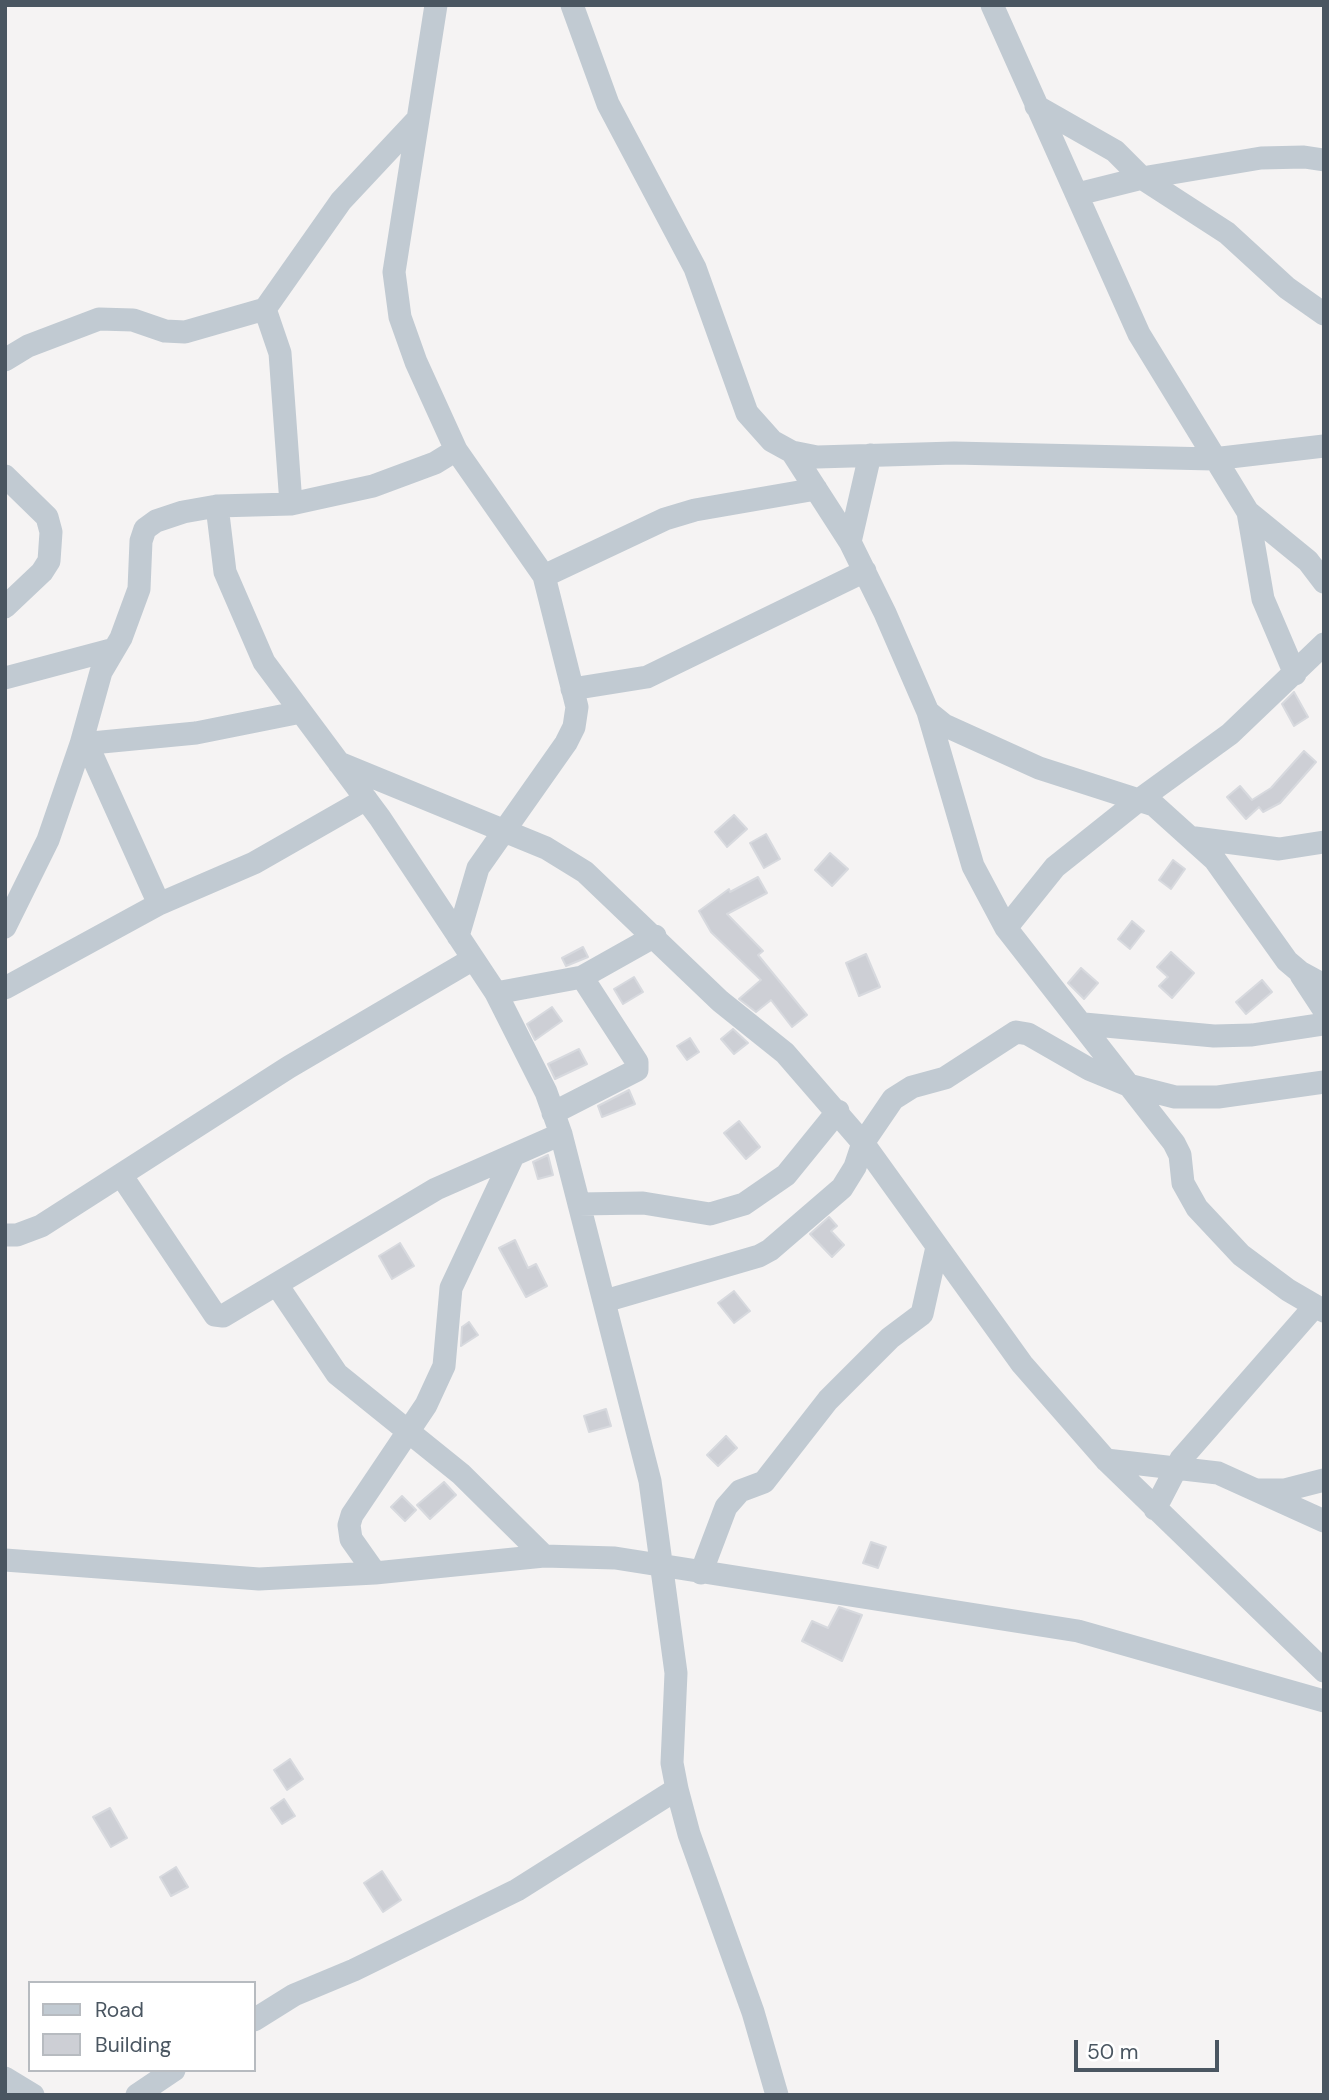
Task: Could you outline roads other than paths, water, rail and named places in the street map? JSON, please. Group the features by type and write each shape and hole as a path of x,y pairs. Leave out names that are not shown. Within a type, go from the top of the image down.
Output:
{"street":[{"path":"436,5 415,122 394,272 404,328 456,450 544,576 577,707 574,727 566,744 478,868 458,936"},
{"path":"572,5 608,104 695,268 747,412 759,430 792,452 817,457 954,453 1213,459 1324,446"},
{"path":"992,5 1139,334 1213,459 1248,512 1308,561 1324,582"},
{"path":"1036,106 1115,151 1142,178 1227,233 1287,288 1324,314"},
{"path":"5,360 28,346 99,319 134,320 165,331 185,331 265,309 341,201 415,122"},
{"path":"1078,194 1142,178 1261,158 1324,160"},
{"path":"265,309 280,353 291,504"},
{"path":"5,927 48,840 84,744 101,672 114,649 139,589 141,541 145,529 183,512 218,506 291,504 373,485 435,463 456,450"},
{"path":"792,452 850,542 865,571 928,712 973,866 1006,928 1084,1024 1179,1150 1182,1184 1197,1208 1241,1255 1319,1308 1174,1468 1155,1509"},
{"path":"850,542 870,456"},
{"path":"5,476 47,517 51,532 49,561 43,572 5,607"},
{"path":"544,576 665,519 695,510 816,489"},
{"path":"218,506 225,572 264,662 366,799 496,993 523,1043 557,1124 650,1481 664,1568 676,1673 672,1763 677,1789 689,1834 753,2012 777,2095"},
{"path":"1248,512 1263,599 1295,674"},
{"path":"572,689 647,677 865,571"},
{"path":"1006,928 1055,867 1139,800 1230,734 1324,644"},
{"path":"5,678 114,649"},
{"path":"84,744 195,733 301,712"},
{"path":"928,712 944,726 1039,768 1154,805 1195,838 1215,860 1287,961 1300,972 1324,985"},
{"path":"84,744 159,904"},
{"path":"340,763 546,848 585,872 720,1001 785,1053 863,1143 1022,1364 1106,1460 1324,1671"},
{"path":"5,988 159,904 254,863 366,799"},
{"path":"1195,838 1279,849 1324,842"},
{"path":"496,993 582,977 655,936"},
{"path":"5,1235 17,1235 41,1226 289,1067 473,959"},
{"path":"1300,972 1324,1010"},
{"path":"121,1175 215,1315 223,1316 436,1189 513,1157 637,1070 638,1062 582,977"},
{"path":"1084,1024 1214,1036 1252,1035 1324,1024"},
{"path":"605,1301 759,1256 771,1250 842,1188 855,1167 863,1143 893,1099 912,1087 945,1078 1016,1032 1028,1034 1089,1069 1128,1085 1175,1097 1218,1097 1324,1082"},
{"path":"579,1204 643,1203 710,1214 744,1204 786,1175 838,1111"},
{"path":"375,1573 351,1539 349,1525 352,1515 409,1432 444,1367 451,1288 513,1157"},
{"path":"701,1573 726,1507 740,1491 764,1482 828,1399 890,1338 922,1314 937,1247"},
{"path":"277,1285 337,1374 461,1474 544,1556"},
{"path":"1106,1460 1218,1473 1324,1521"},
{"path":"1259,1490 1285,1490 1324,1480"},
{"path":"5,1560 259,1579 375,1573 544,1556 615,1558 664,1568 1078,1631 1324,1701"},
{"path":"256,2019 294,1995 354,1970 517,1890 677,1789"},
{"path":"137,2095 171,2072"},
{"path":"5,2078 33,2095"}]}
